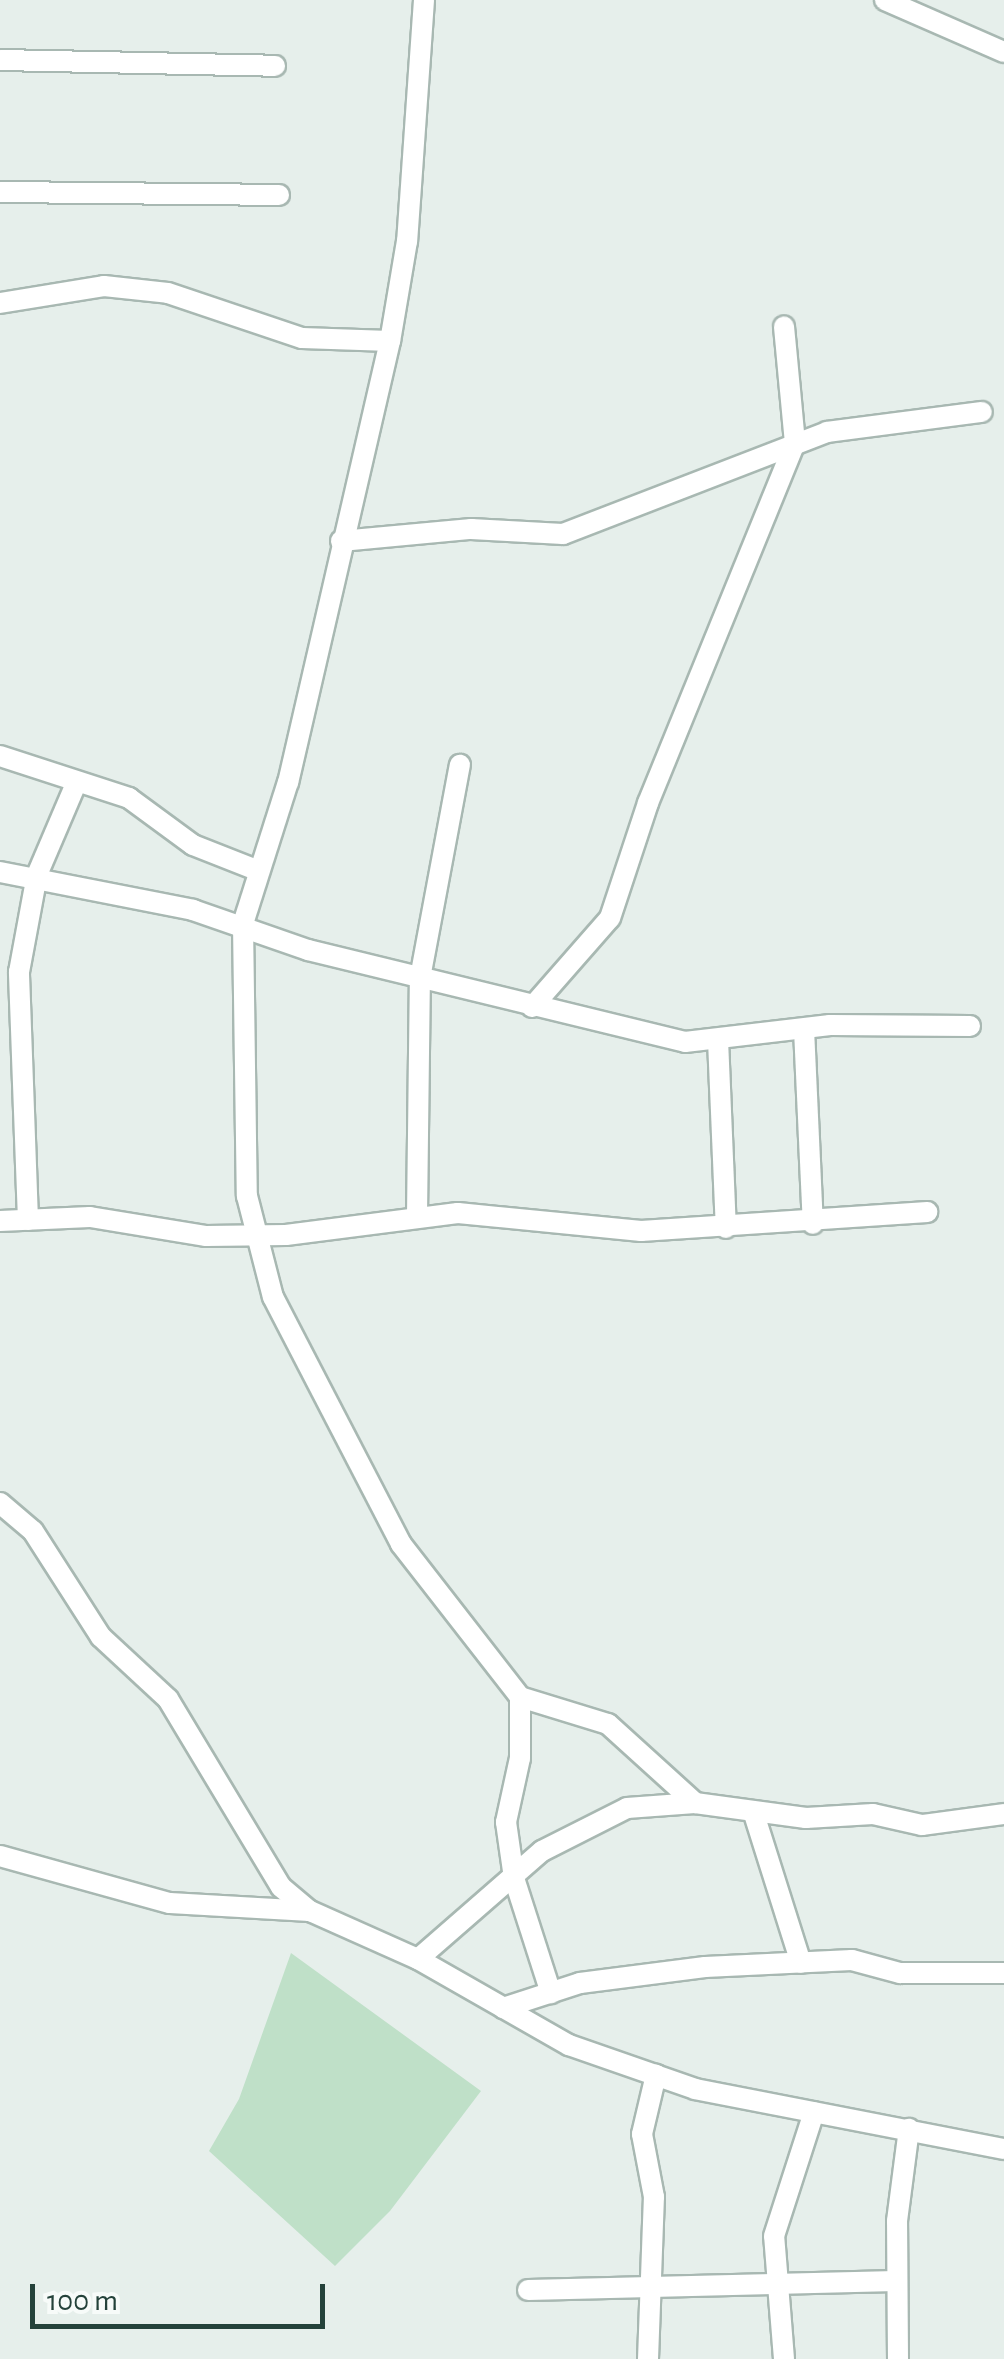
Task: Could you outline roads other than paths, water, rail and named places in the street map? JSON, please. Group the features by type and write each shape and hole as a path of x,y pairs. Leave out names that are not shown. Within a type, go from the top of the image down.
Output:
{"street":[{"path":"424,0 408,241 390,341 288,782 243,924 240,1069 253,1236 274,1297 400,1544 520,1696 608,1724 695,1803"},
{"path":"885,0 1004,52"},
{"path":"0,60 275,66"},
{"path":"0,192 279,195"},
{"path":"0,303 104,286 168,293 302,338 390,341"},
{"path":"532,1007 610,918 648,803 795,443 784,327"},
{"path":"341,541 471,529 564,534 795,443 982,412"},
{"path":"0,756 75,786 129,798 193,845 259,871"},
{"path":"417,1216 420,978 460,765"},
{"path":"28,1220 18,972 37,875 75,786"},
{"path":"0,872 37,875 243,924 420,978 647,1035 718,1040 804,1029 970,1026"},
{"path":"804,1029 813,1224"},
{"path":"718,1040 726,1228"},
{"path":"0,1221 90,1217 206,1236 253,1236 417,1216 641,1231 813,1224 927,1212"},
{"path":"0,1503 33,1531 101,1638 168,1699 281,1887 310,1912 418,1960 569,2045 656,2075 814,2112 958,2136 1004,2149"},
{"path":"520,1696 520,1758 506,1822 514,1878 551,1992"},
{"path":"418,1960 542,1851 627,1808 695,1803 754,1814 873,1814 922,1825 1004,1814"},
{"path":"754,1814 801,1964"},
{"path":"0,1856 170,1904 310,1912"},
{"path":"503,2008 551,1992 705,1967 801,1964 1004,1972"},
{"path":"648,2359 654,2196 642,2134 656,2075"},
{"path":"784,2359 772,2279 774,2236 814,2112"},
{"path":"898,2359 896,2281 909,2129"},
{"path":"958,2136 1004,2135"},
{"path":"528,2290 772,2279 896,2281"}]}
